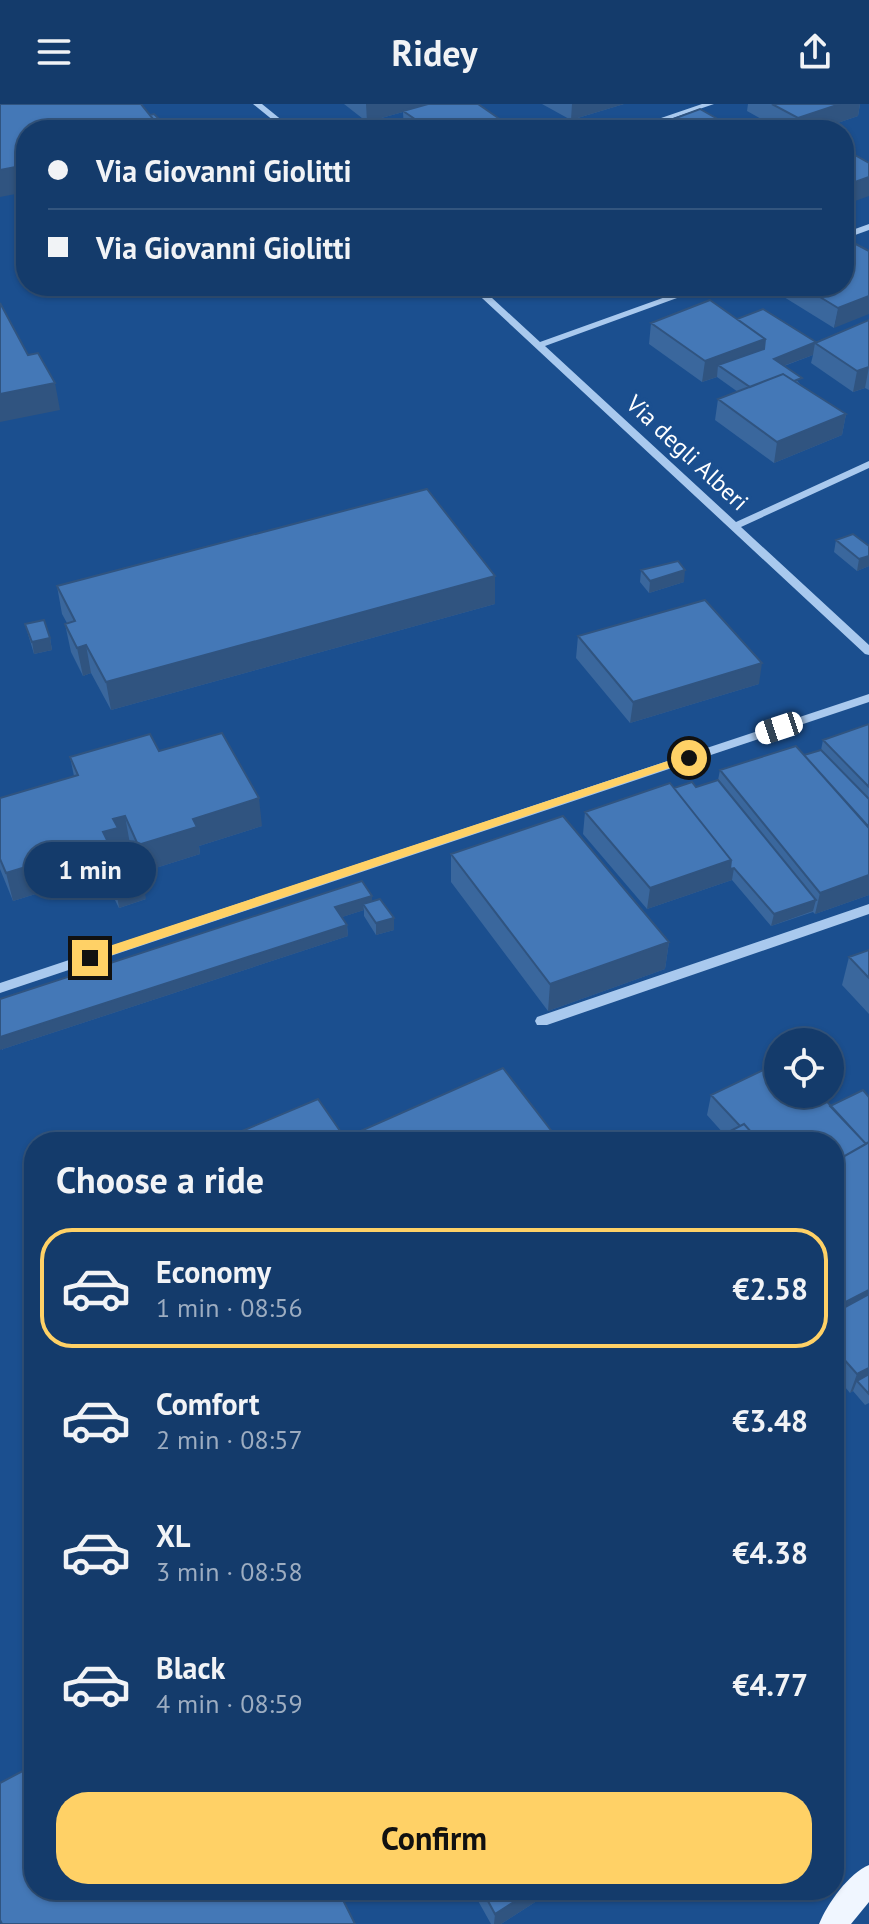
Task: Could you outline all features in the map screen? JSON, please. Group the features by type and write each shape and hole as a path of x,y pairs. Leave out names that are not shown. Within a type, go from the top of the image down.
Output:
{"main road":[{"path":"833,1924 869,1879"}],"street":[{"path":"257,104 277,120"},
{"path":"661,120 710,104"},
{"name":"Via degli Alberi","path":"485,296 869,651"},
{"path":"540,345 677,296"},
{"path":"733,527 869,464"},
{"path":"0,988 869,698"},
{"path":"542,1021 869,909"}],"building":[{"path":"0,104 141,104 154,120 16,120 16,167 0,170"},
{"path":"428,104 478,104 501,120 416,120 403,111"},
{"path":"772,104 840,104 798,118"},
{"path":"700,109 719,120 670,120"},
{"path":"854,155 869,163 869,177 854,182"},
{"path":"854,243 869,251 869,296 838,308 818,296 854,296"},
{"path":"710,300 765,339 705,361 651,323"},
{"path":"0,303 28,355 38,353 55,383 0,394"},
{"path":"763,309 816,342 774,359 802,378 794,381 783,374 750,387 718,365 764,349 765,339 737,319"},
{"path":"869,320 869,367 857,371 815,343"},
{"path":"783,374 846,414 777,442 718,399"},
{"path":"427,489 495,576 106,682 86,645 77,648 65,624 75,621 57,586"},
{"path":"853,534 869,546 869,556 859,559 836,540"},
{"path":"678,561 685,570 650,581 641,570"},
{"path":"705,600 762,663 633,702 578,636"},
{"path":"44,620 50,638 32,642 25,624"},
{"path":"869,724 869,787 823,740"},
{"path":"222,733 259,798 193,819 197,827 138,845 125,816 113,819 118,828 103,832 108,842 6,873 0,859 0,798 78,775 70,757 150,734 159,751"},
{"path":"796,746 869,828 869,875 820,893 720,770"},
{"path":"821,750 869,799 869,825 804,755"},
{"path":"718,780 816,900 774,914 734,868 730,869 731,860 674,788 692,782 696,787"},
{"path":"670,783 731,860 650,888 585,812"},
{"path":"563,816 669,942 550,984 451,854"},
{"path":"139,878 144,888 117,896 112,887"},
{"path":"362,881 372,896 335,907 347,925 0,1037 0,999"},
{"path":"380,899 394,918 376,923 363,904"},
{"path":"869,950 869,978 849,957"},
{"path":"503,1068 552,1132 359,1132"},
{"path":"764,1070 764,1108 833,1108 866,1144 844,1156 844,1132 751,1132 744,1124 740,1126 711,1095"},
{"path":"863,1090 869,1097 869,1142 866,1144 832,1108 844,1108 844,1099"},
{"path":"318,1099 341,1132 240,1132"},
{"path":"744,1124 751,1132 728,1132"},
{"path":"869,1142 869,1290 844,1303 844,1156"},
{"path":"869,1294 869,1368 857,1374 844,1359 844,1308"},
{"path":"869,1374 869,1394 857,1381"},
{"path":"24,1770 24,1900 343,1900 355,1924 2,1924 0,1783"},
{"path":"487,1900 517,1900 495,1914"}],"route":[{"path":"90,958 689,758"}]}
